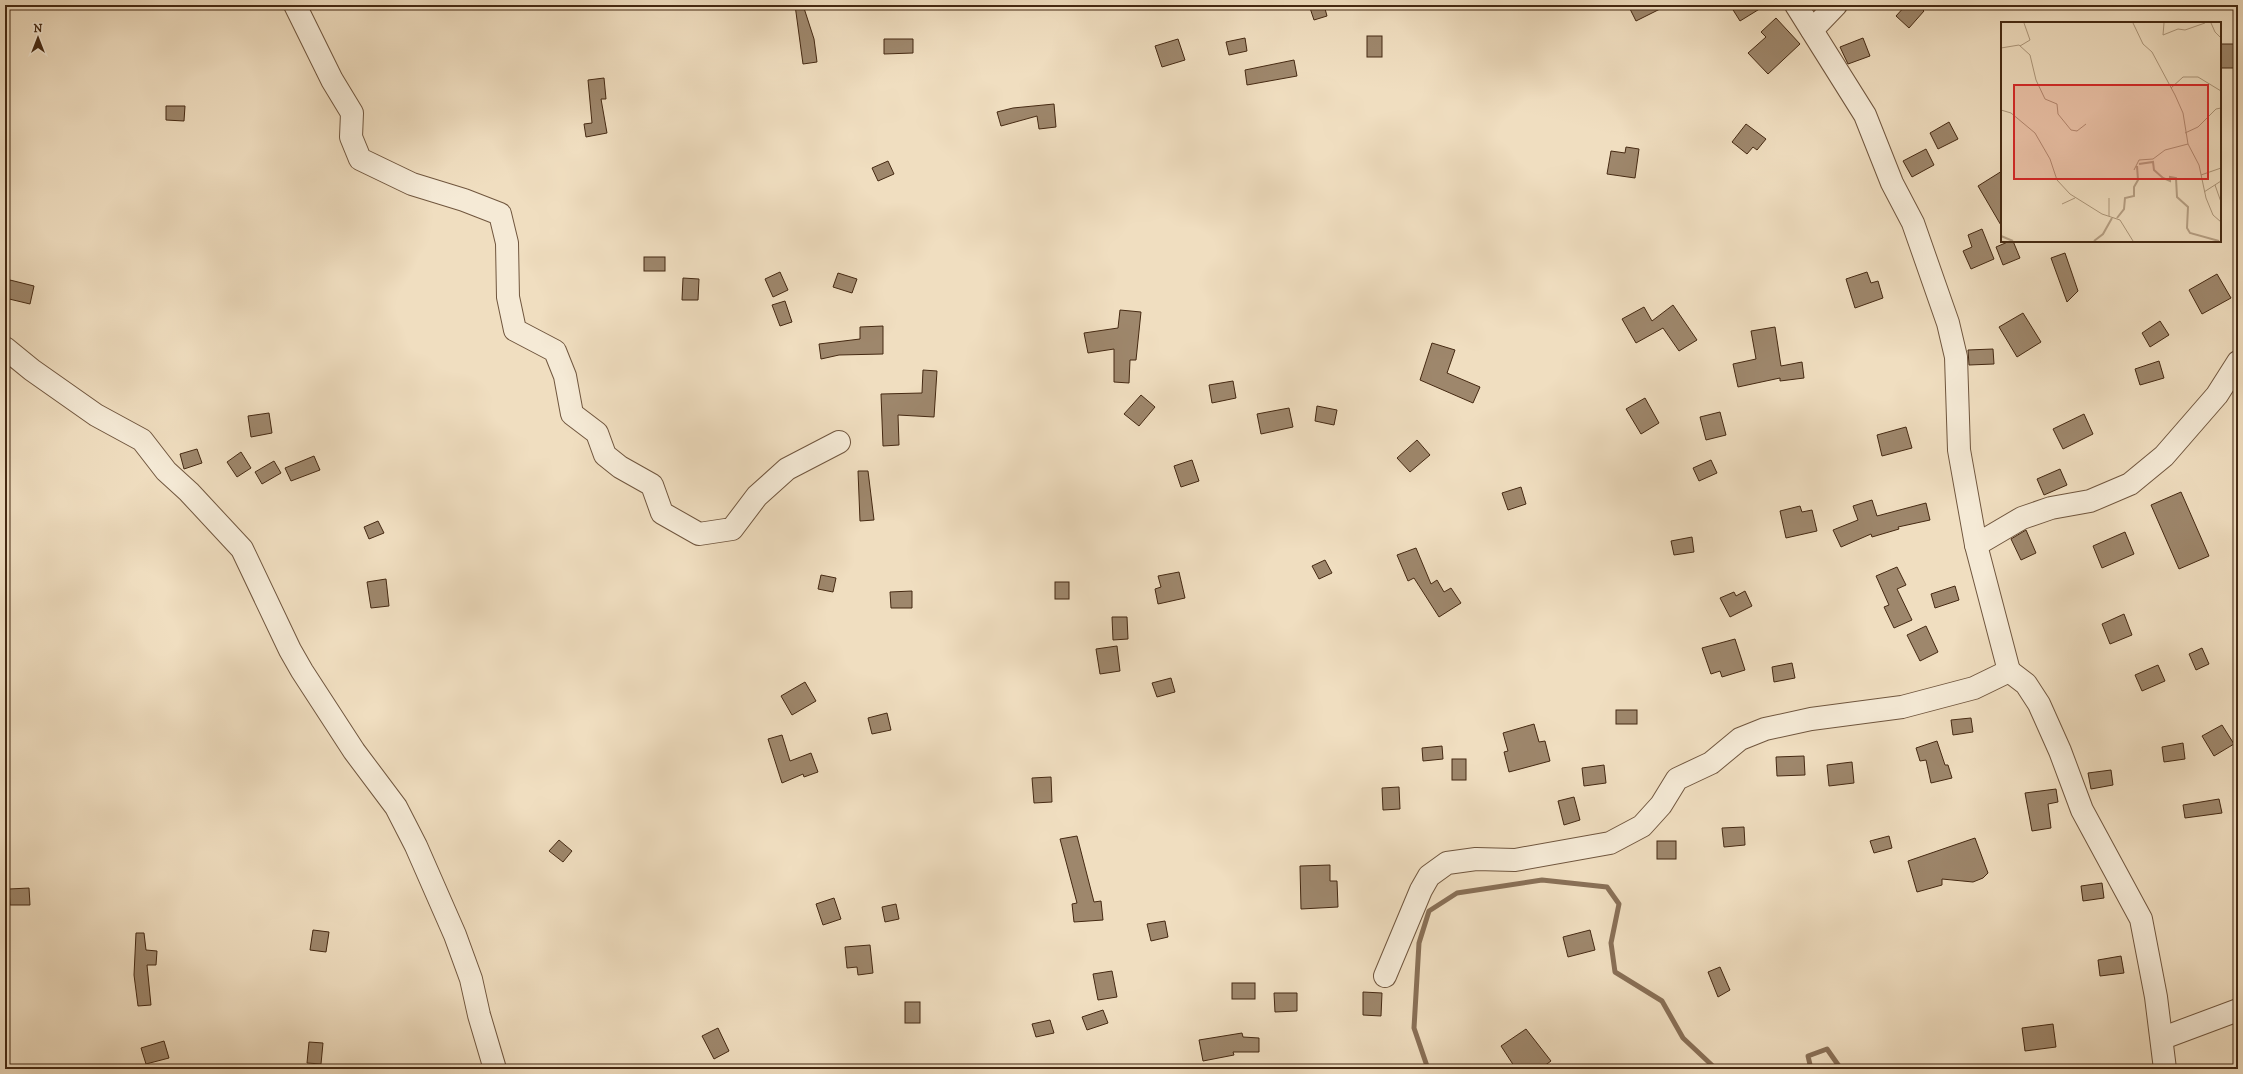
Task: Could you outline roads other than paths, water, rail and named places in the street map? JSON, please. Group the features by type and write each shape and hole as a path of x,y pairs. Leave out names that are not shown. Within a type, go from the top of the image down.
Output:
{"street":[{"path":"295,5 332,80 352,113 351,137 360,159 412,184 464,200 500,214 507,243 508,297 515,330 555,351 565,376 572,414 597,432 605,455 620,467 652,485 662,513 699,534 732,529 757,496 787,469 839,442"},
{"path":"1796,5 1865,115 1892,183 1913,224 1948,323 1956,357 1959,450 1976,544 2009,671 2026,684 2039,704 2060,751 2082,810 2141,919 2163,1038 2165,1069"},
{"path":"1812,30 1836,5"},
{"path":"5,348 32,370 96,415 142,440 166,471 190,492 242,549 290,650 302,671 354,751 396,807 416,846 455,935 471,979 479,1015 495,1069"},
{"path":"1976,544 2022,518 2051,508 2090,501 2130,484 2164,456 2217,395 2238,362"},
{"path":"1385,976 1421,890 1429,876 1447,863 1476,859 1515,860 1610,843 1642,826 1661,806 1677,778 1711,763 1740,739 1765,729 1811,719 1902,707 1974,688 2009,671"},
{"path":"2163,1038 2238,1010"}],"waterway":[{"path":"1428,1069 1414,1028 1419,943 1429,911 1457,893 1542,880 1607,887 1619,904 1611,943 1615,972 1662,1001 1683,1038 1716,1069"},
{"path":"1811,1069 1808,1056 1827,1049 1841,1069"}]}
